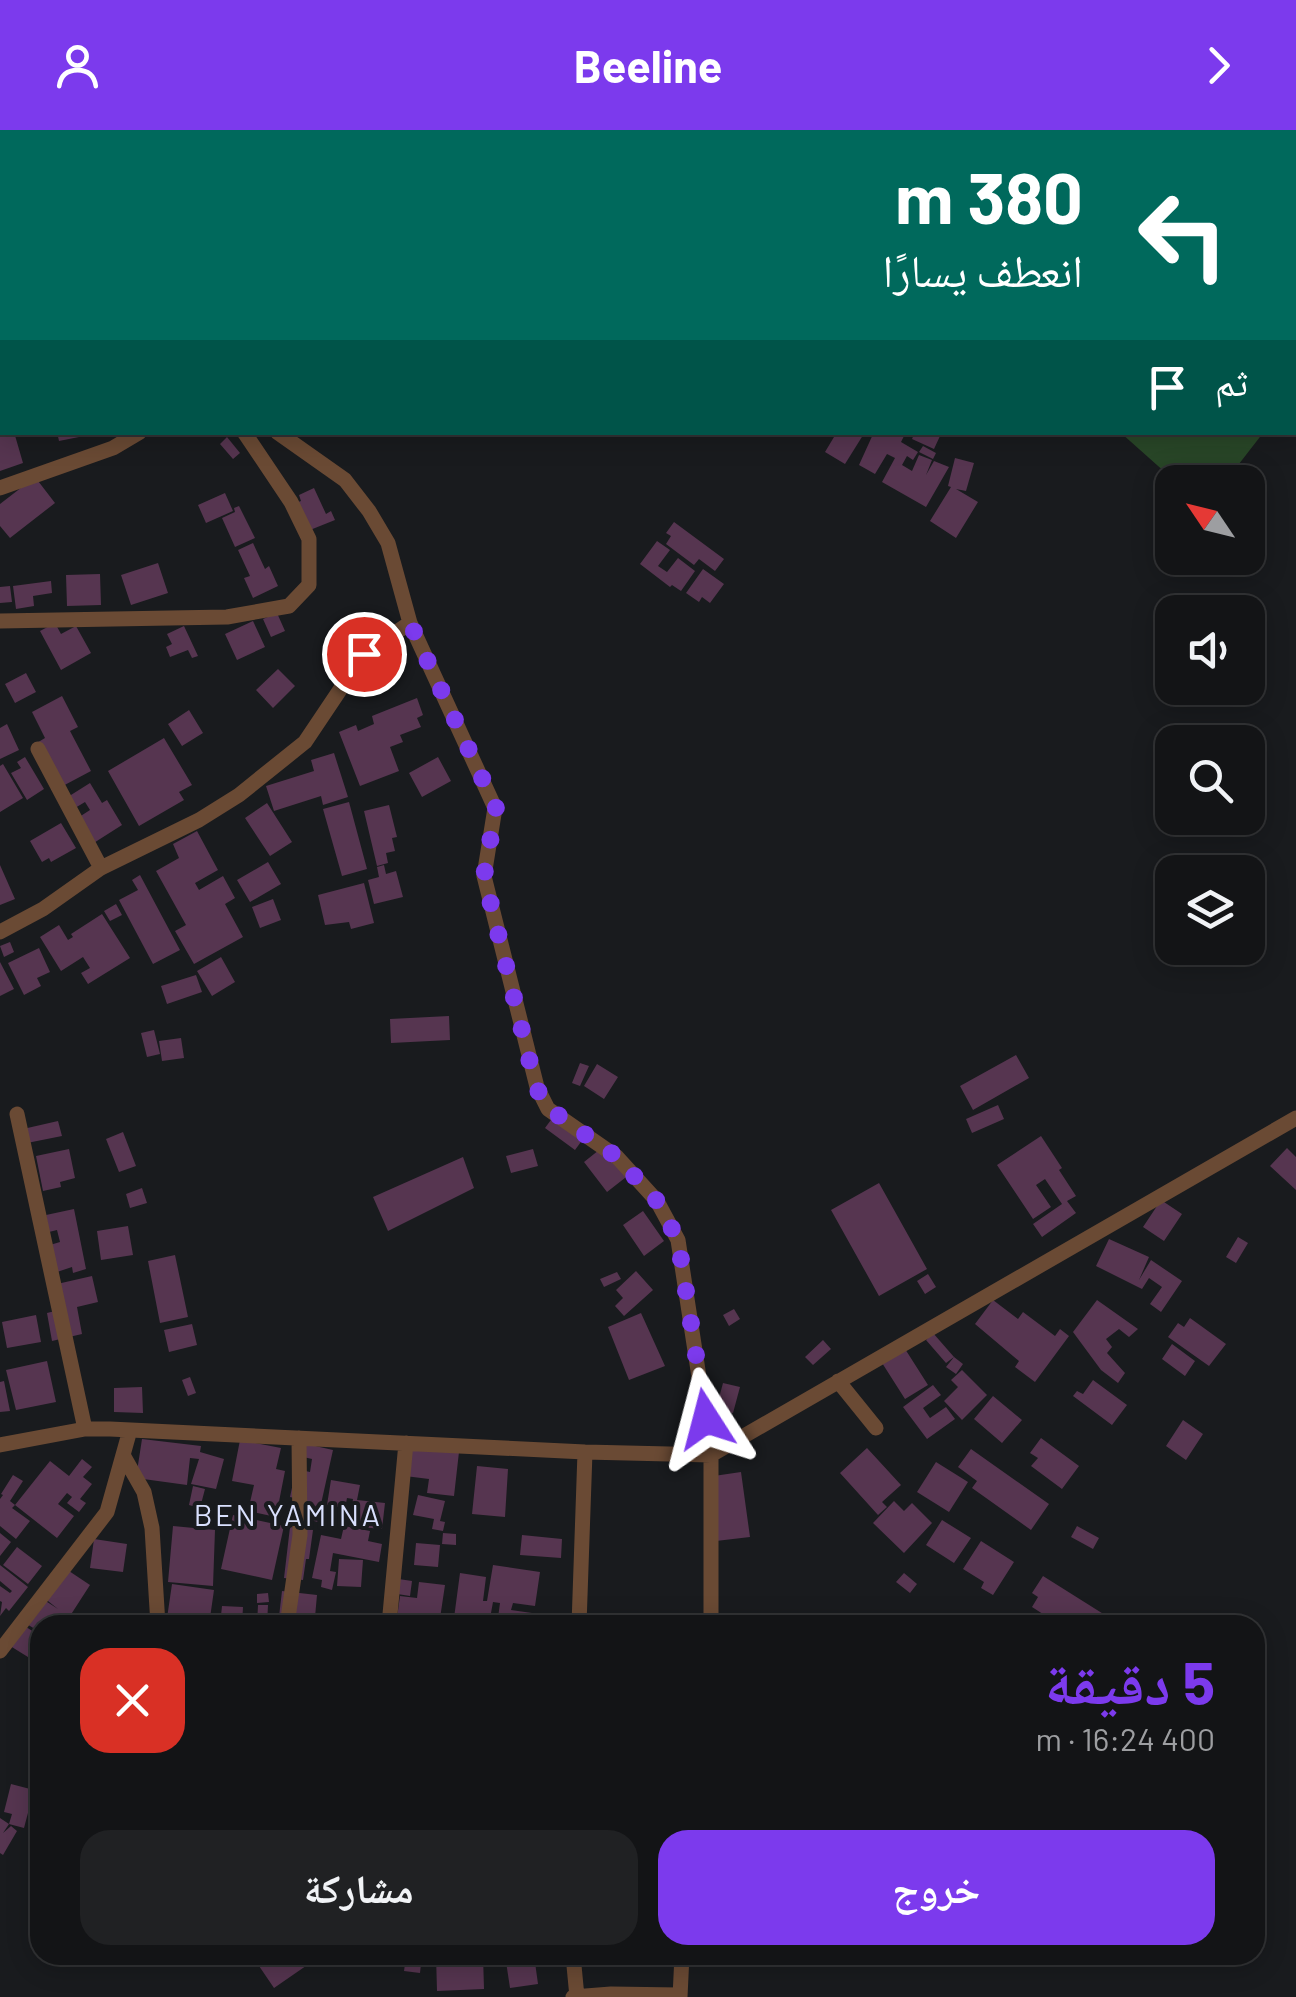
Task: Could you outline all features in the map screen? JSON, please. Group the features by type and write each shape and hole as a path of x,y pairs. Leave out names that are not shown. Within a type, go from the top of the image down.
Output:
{"street":[{"path":"0,488 113,448 135,435"},
{"path":"0,621 227,617 289,606 309,585 309,539 291,502 246,435"},
{"path":"281,435 345,480 370,511 388,543 410,623 496,808 484,876 536,1087 548,1108 617,1157 657,1201 678,1240 711,1455 711,1615"},
{"path":"0,932 43,909 101,868 200,820 239,795 306,742 364,654 410,623"},
{"path":"38,749 101,868"},
{"path":"17,1114 85,1429"},
{"path":"0,1445 85,1429 110,1429 711,1455 1296,1118"},
{"path":"838,1381 876,1428"},
{"path":"110,1429 144,1492 152,1528 157,1615"},
{"path":"0,1650 107,1512 130,1430"},
{"path":"288,1615 300,1535 299,1438"},
{"path":"390,1615 406,1443"},
{"path":"579,1615 585,1452"},
{"path":"573,1965 575,1997 680,1996 682,1965"}],"green space":[{"path":"1123,435 1261,435 1238,465 1157,465"}],"building":[{"path":"0,435 15,435 23,463 0,471"},
{"path":"58,435 79,435 79,437 59,441"},
{"path":"835,435 863,435 845,464 825,452"},
{"path":"873,435 904,435 901,442 918,452 913,460 907,456 902,465 912,471 919,455 932,460 926,475 934,461 949,467 926,507 882,482 895,458 887,454 875,474 859,465"},
{"path":"914,435 940,436 934,449 912,439"},
{"path":"227,437 240,453 233,459 220,444"},
{"path":"923,446 936,453 933,459 919,452"},
{"path":"955,458 974,463 966,491 956,489 978,502 956,538 930,521 951,487 948,486"},
{"path":"35,477 55,503 10,538 0,526 0,504"},
{"path":"314,488 326,514 331,511 335,520 305,532 293,504 301,501 299,495"},
{"path":"225,493 233,511 206,523 198,505"},
{"path":"239,506 255,538 235,547 222,518"},
{"path":"674,522 724,559 715,571 699,559 694,565 666,544 671,536 666,533"},
{"path":"657,541 670,550 658,566 667,572 678,558 695,571 681,591 640,564"},
{"path":"253,543 278,586 253,598 244,578 250,576 238,550"},
{"path":"158,563 168,593 131,605 121,575"},
{"path":"703,569 724,584 710,603 702,597 699,602 686,593"},
{"path":"100,574 101,605 67,606 66,575"},
{"path":"51,581 52,593 33,596 34,606 16,609 13,586"},
{"path":"10,586 12,602 0,603 0,587"},
{"path":"277,613 285,631 271,637 263,619"},
{"path":"341,619 348,622 344,635 336,632"},
{"path":"253,621 265,647 237,660 225,634"},
{"path":"55,623 61,634 76,626 91,653 61,670 40,631"},
{"path":"184,626 198,656 192,658 188,650 170,657 166,647 172,644 167,634"},
{"path":"278,669 295,686 273,708 256,690"},
{"path":"26,673 36,692 15,703 5,684"},
{"path":"62,696 78,727 70,731 91,771 59,788 35,744 45,738 32,712"},
{"path":"417,698 423,715 417,718 421,727 400,735 403,742 390,747 399,771 360,786 339,732 356,725 358,731 374,724 372,716"},
{"path":"189,710 203,733 182,746 168,724"},
{"path":"7,724 19,750 0,759 0,728"},
{"path":"164,738 192,785 179,792 184,800 139,826 108,771"},
{"path":"334,753 348,797 323,805 321,796 274,811 266,786 314,771 311,760"},
{"path":"25,757 44,789 27,800 11,773 21,768 17,762"},
{"path":"438,757 451,781 422,797 409,773"},
{"path":"3,764 23,798 0,812 0,766"},
{"path":"90,783 102,803 107,800 122,825 89,846 73,821 90,810 85,802 70,811 63,800"},
{"path":"349,802 367,869 342,876 323,809"},
{"path":"267,803 292,842 270,856 245,818"},
{"path":"389,805 397,837 392,838 395,851 386,853 388,863 377,866 364,811"},
{"path":"61,823 76,848 51,862 49,858 42,862 30,841"},
{"path":"197,831 218,870 195,883 199,890 223,876 235,898 225,904 243,937 194,964 175,931 186,925 156,871 179,858 173,844"},
{"path":"268,862 281,884 250,902 237,880"},
{"path":"0,865 15,899 0,905"},
{"path":"384,865 386,874 396,871 403,897 374,904 368,880 379,877 377,867"},
{"path":"140,875 180,950 153,964 119,900 138,890 132,880"},
{"path":"364,883 374,923 351,929 349,922 325,925 318,895"},
{"path":"273,899 281,920 260,928 252,907"},
{"path":"116,904 122,915 110,921 104,911"},
{"path":"102,914 130,958 88,984 81,973 90,968 83,957 61,971 40,937 59,925 68,940"},
{"path":"10,942 14,952 4,957 0,946"},
{"path":"39,948 50,972 37,978 41,986 24,995 8,963"},
{"path":"221,957 235,982 212,996 197,971"},
{"path":"0,962 14,989 0,996"},
{"path":"196,975 202,992 167,1004 161,986"},
{"path":"449,1016 450,1040 391,1043 390,1019"},
{"path":"154,1030 160,1054 147,1057 141,1033"},
{"path":"181,1038 184,1058 162,1061 159,1041"},
{"path":"1016,1055 1029,1078 973,1110 960,1086"},
{"path":"580,1063 589,1066 580,1086 572,1083"},
{"path":"597,1064 618,1077 604,1099 584,1086"},
{"path":"998,1105 1004,1119 972,1133 966,1119"},
{"path":"556,1113 586,1135 575,1150 545,1128"},
{"path":"58,1121 62,1136 27,1143 23,1129"},
{"path":"123,1132 136,1166 119,1172 106,1139"},
{"path":"1041,1136 1076,1196 1067,1201 1076,1213 1042,1237 1033,1224 1062,1204 1045,1179 1036,1185 1051,1207 1033,1219 997,1165"},
{"path":"1287,1148 1296,1157 1296,1190 1270,1166"},
{"path":"69,1149 75,1178 60,1182 61,1187 43,1191 36,1156"},
{"path":"533,1149 538,1166 511,1173 506,1156"},
{"path":"599,1150 630,1174 607,1192 584,1162"},
{"path":"463,1157 474,1188 388,1231 373,1197"},
{"path":"879,1183 927,1269 879,1296 831,1210"},
{"path":"142,1188 147,1203 130,1208 126,1194"},
{"path":"1161,1200 1182,1214 1164,1241 1143,1227"},
{"path":"74,1209 86,1269 73,1273 72,1267 57,1272 50,1245 60,1242 57,1230 49,1232 46,1215"},
{"path":"643,1211 664,1241 644,1256 623,1225"},
{"path":"128,1226 133,1255 101,1260 97,1231"},
{"path":"1238,1237 1248,1243 1236,1263 1226,1257"},
{"path":"1109,1239 1149,1257 1139,1280 1151,1260 1182,1281 1161,1312 1150,1304 1162,1287 1149,1278 1142,1289 1096,1266"},
{"path":"175,1255 188,1317 160,1323 148,1261"},
{"path":"636,1271 653,1290 624,1316 615,1306 623,1298 616,1290"},
{"path":"617,1272 621,1279 604,1287 600,1279"},
{"path":"928,1274 936,1287 925,1294 917,1281"},
{"path":"92,1276 98,1302 77,1307 82,1334 52,1341 47,1313 63,1309 57,1284"},
{"path":"993,1300 1018,1319 1023,1312 1055,1336 1060,1329 1069,1336 1035,1382 1015,1367 1019,1361 975,1324"},
{"path":"1097,1300 1138,1329 1129,1337 1119,1329 1106,1339 1112,1347 1107,1353 1125,1373 1118,1383 1101,1370 1073,1332"},
{"path":"734,1309 740,1319 729,1326 723,1315"},
{"path":"641,1313 665,1366 629,1380 608,1327"},
{"path":"36,1315 41,1342 7,1348 2,1322"},
{"path":"1190,1318 1226,1344 1209,1366 1168,1337 1178,1323 1184,1327"},
{"path":"192,1324 197,1345 169,1352 164,1330"},
{"path":"933,1333 954,1357 946,1363 926,1340"},
{"path":"823,1340 831,1349 813,1365 805,1357"},
{"path":"900,1341 928,1385 905,1399 877,1355"},
{"path":"1172,1344 1195,1361 1185,1376 1162,1359"},
{"path":"954,1357 963,1364 956,1374 946,1367"},
{"path":"47,1361 56,1402 16,1410 6,1370"},
{"path":"962,1370 987,1395 962,1420 944,1401 958,1387 951,1380"},
{"path":"190,1377 196,1393 188,1396 182,1380"},
{"path":"1093,1380 1127,1405 1112,1425 1073,1396 1077,1391 1083,1394"},
{"path":"4,1381 10,1411 0,1412 0,1382"},
{"path":"723,1383 740,1387 733,1413 716,1409"},
{"path":"933,1385 941,1395 923,1408 930,1418 946,1407 955,1419 927,1439 903,1407"},
{"path":"142,1387 143,1413 114,1412 114,1388"},
{"path":"993,1396 1022,1420 1002,1443 974,1419"},
{"path":"1183,1420 1203,1434 1186,1460 1166,1446"},
{"path":"1041,1438 1079,1466 1062,1489 1031,1466 1038,1458 1030,1453"},
{"path":"142,1439 201,1446 200,1452 224,1459 216,1489 191,1484 199,1459 190,1458 187,1485 136,1478"},
{"path":"240,1440 281,1448 276,1469 285,1471 276,1517 248,1511 254,1485 232,1481"},
{"path":"409,1442 459,1452 454,1496 427,1493 429,1479 405,1476"},
{"path":"302,1443 333,1450 321,1504 326,1505 322,1523 298,1517 303,1500 290,1497 296,1469 310,1472 312,1459 299,1456"},
{"path":"867,1448 901,1485 882,1502 887,1507 878,1515 840,1473"},
{"path":"971,1449 1049,1504 1031,1530 972,1488 977,1481 958,1467"},
{"path":"82,1459 92,1467 83,1477 92,1484 80,1499 86,1503 79,1512 67,1503 72,1497 67,1493 58,1504 74,1516 57,1538 15,1505 50,1461 69,1476"},
{"path":"936,1462 968,1482 949,1512 917,1492"},
{"path":"477,1466 508,1469 505,1517 472,1514"},
{"path":"741,1472 750,1537 716,1541 707,1477"},
{"path":"13,1475 23,1481 10,1501 15,1505 12,1508 30,1521 16,1539 0,1526 1,1494"},
{"path":"331,1480 360,1485 357,1500 385,1503 382,1529 349,1526 353,1499 347,1498 345,1508 327,1505"},
{"path":"193,1486 205,1489 200,1508 189,1505"},
{"path":"418,1495 445,1501 440,1521 445,1522 443,1531 432,1529 434,1519 413,1515"},
{"path":"894,1501 904,1511 912,1503 932,1523 904,1553 873,1523"},
{"path":"233,1515 284,1526 272,1580 221,1569"},
{"path":"942,1520 971,1538 954,1563 926,1545"},
{"path":"173,1526 215,1530 213,1586 168,1582"},
{"path":"344,1526 370,1531 368,1541 382,1544 379,1562 333,1553 330,1571 336,1572 332,1590 321,1587 322,1580 312,1578 321,1535 341,1539"},
{"path":"1077,1526 1099,1538 1093,1549 1071,1537"},
{"path":"290,1527 313,1530 303,1580 284,1578"},
{"path":"0,1533 11,1542 0,1556"},
{"path":"443,1533 456,1534 456,1545 442,1544"},
{"path":"522,1535 562,1539 561,1558 520,1555"},
{"path":"94,1539 127,1544 123,1572 90,1568"},
{"path":"981,1541 1014,1562 993,1595 981,1588 984,1582 963,1569"},
{"path":"416,1543 440,1545 438,1567 414,1565"},
{"path":"17,1547 42,1566 28,1584 3,1565"},
{"path":"339,1559 363,1560 361,1587 337,1586"},
{"path":"0,1565 28,1587 9,1611 6,1608 0,1616 0,1586 12,1591 0,1581"},
{"path":"493,1565 540,1572 535,1606 513,1603 511,1610 532,1615 498,1615 500,1603 493,1602 491,1615 454,1615 460,1573 486,1577 483,1601 487,1601"},
{"path":"63,1567 90,1585 71,1615 30,1615 41,1598 58,1609 43,1597"},
{"path":"904,1573 917,1584 910,1593 896,1582"},
{"path":"1043,1576 1105,1615 1044,1615 1032,1607 1038,1597 1032,1593"},
{"path":"392,1578 412,1581 410,1596 391,1593"},
{"path":"419,1582 445,1585 440,1615 397,1615 400,1596 417,1598"},
{"path":"172,1584 214,1590 210,1615 167,1615"},
{"path":"282,1591 317,1595 315,1615 279,1615"},
{"path":"268,1593 269,1602 257,1603 257,1594"},
{"path":"258,1605 268,1605 268,1615 258,1615"},
{"path":"222,1606 243,1607 243,1615 221,1615"},
{"path":"20,1623 30,1630 30,1658 7,1644"},
{"path":"11,1784 30,1789 24,1828 9,1824 12,1814 4,1812"},
{"path":"0,1818 9,1824 3,1833 11,1826 17,1831 3,1855 0,1853"},
{"path":"258,1965 307,1965 274,1988"},
{"path":"405,1965 421,1965 420,1973 404,1971"},
{"path":"436,1965 483,1965 484,1989 437,1991"},
{"path":"507,1965 535,1965 538,1984 510,1988"}],"district":[{"name":"BEN YAMINA","path":"288,1514"}],"route":[{"path":"364,654 410,623 496,808 484,876 536,1087 548,1108 617,1157 657,1201 678,1240 706,1419"}]}
